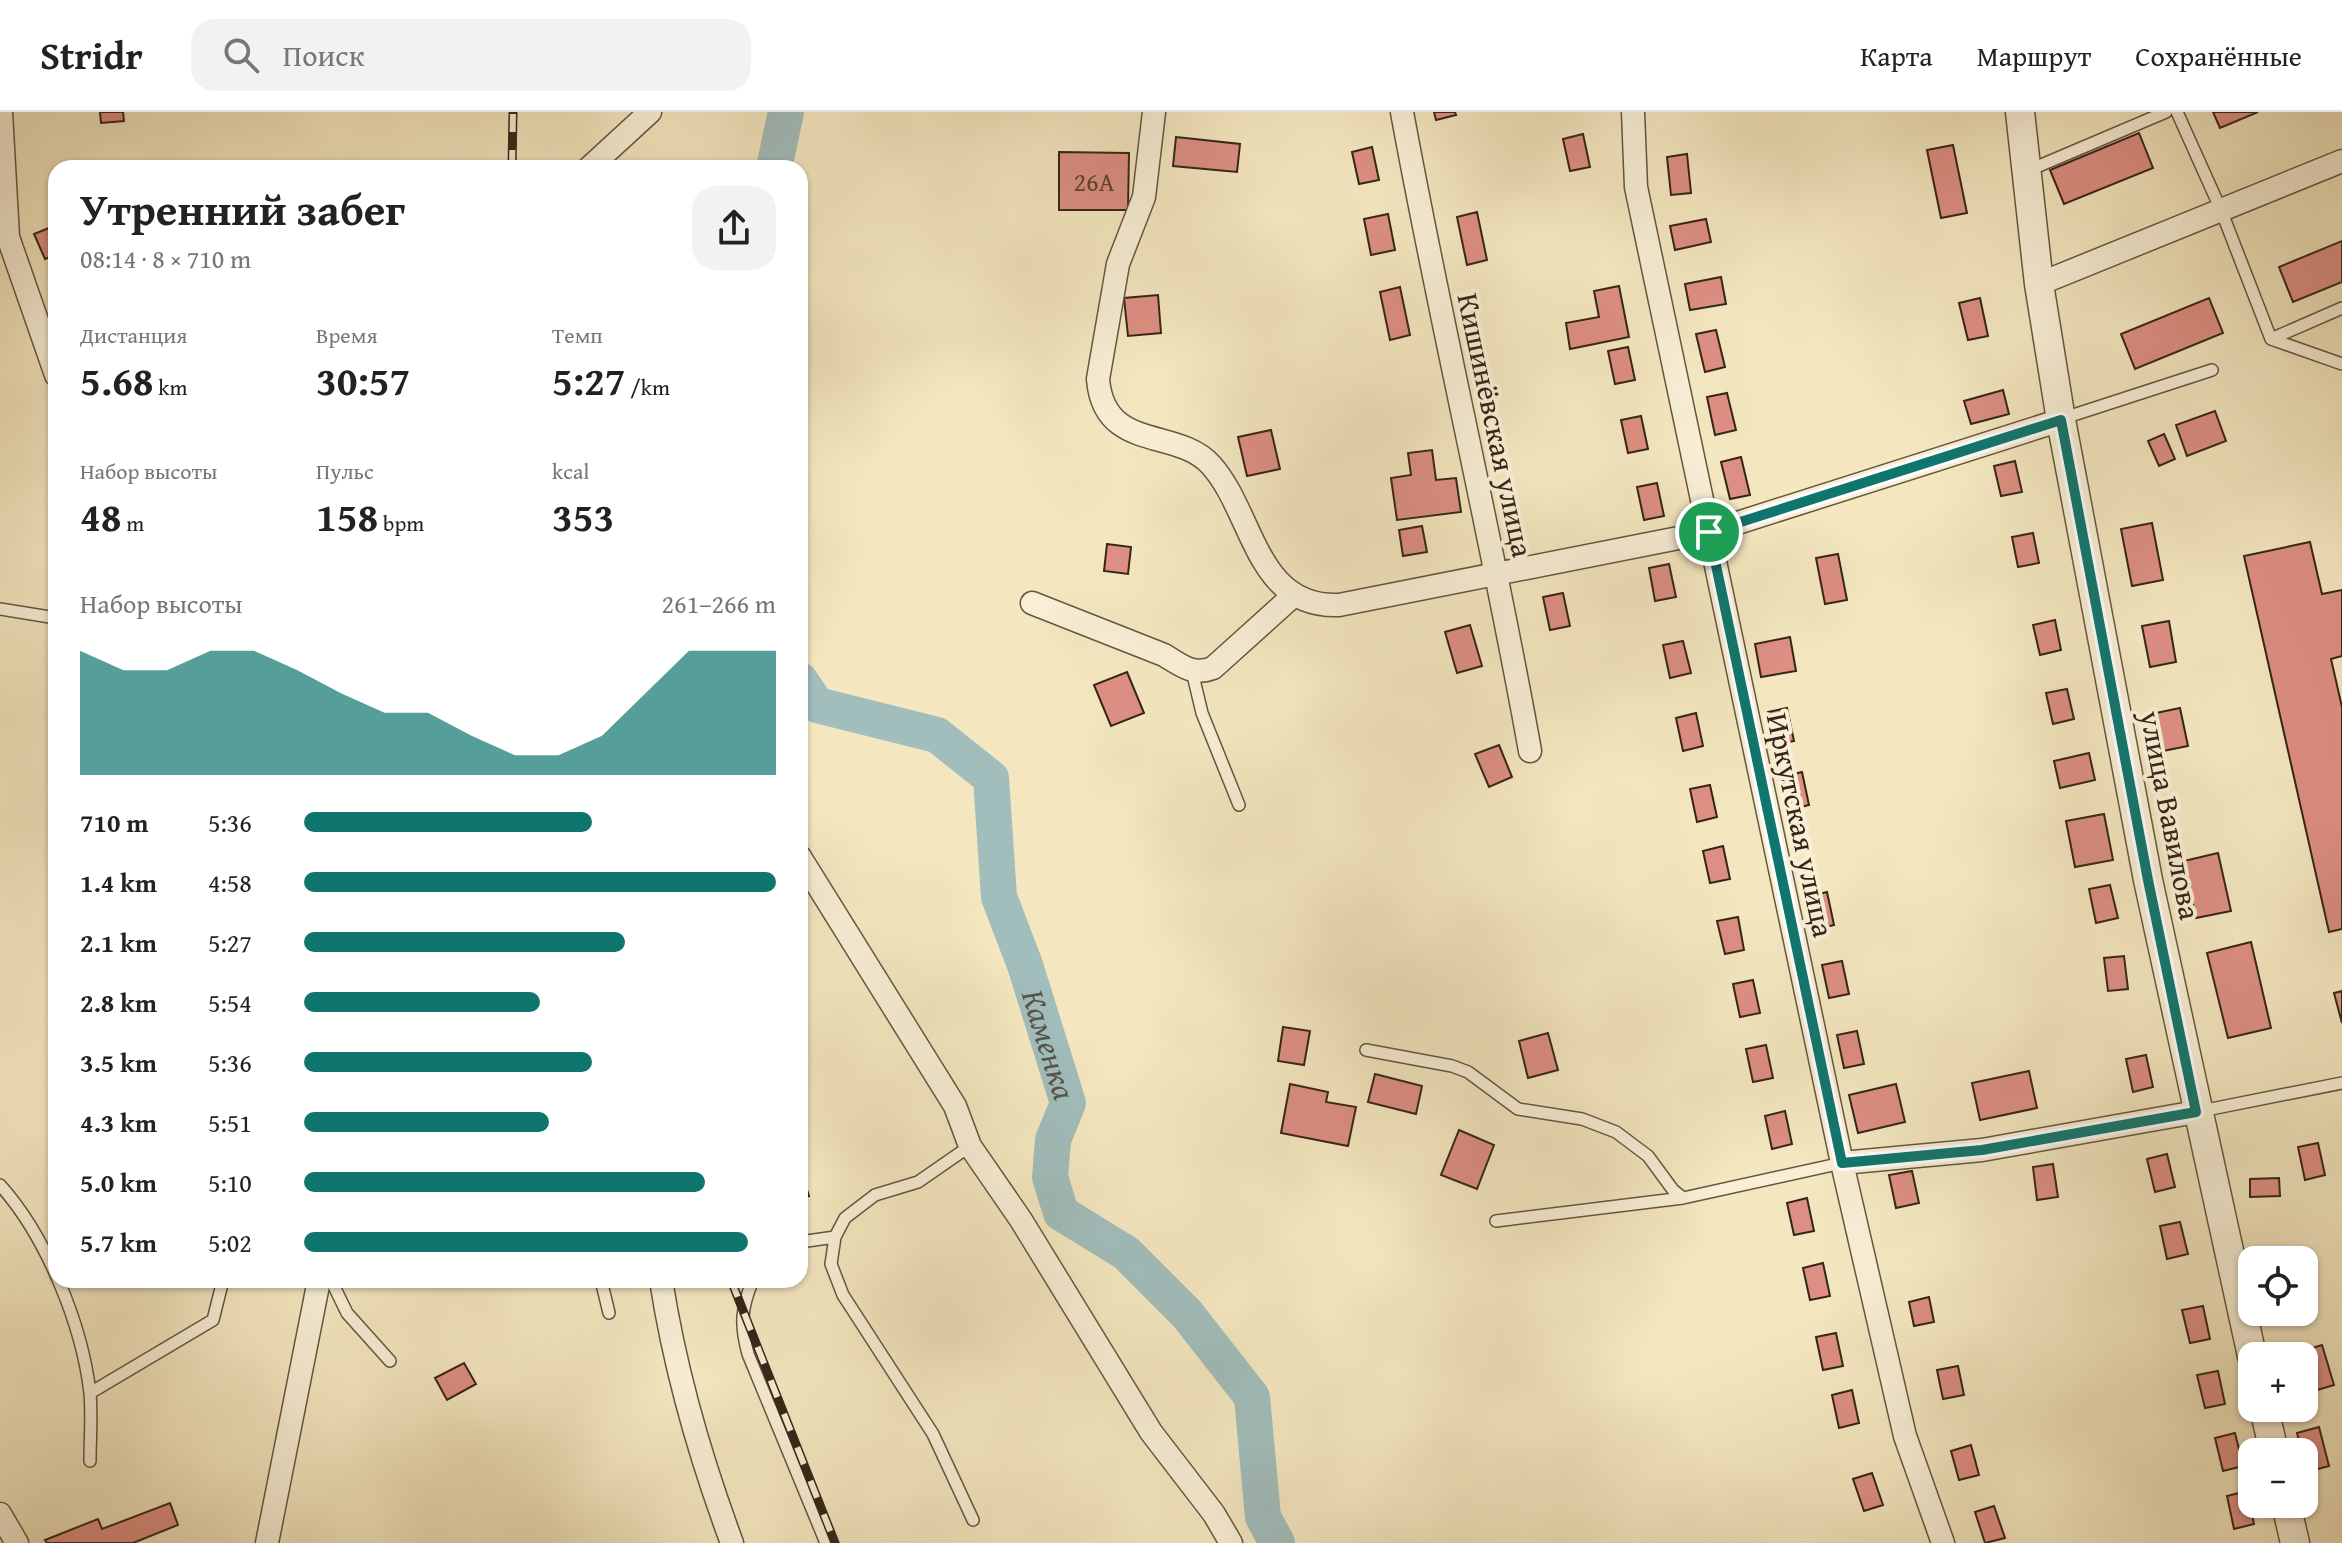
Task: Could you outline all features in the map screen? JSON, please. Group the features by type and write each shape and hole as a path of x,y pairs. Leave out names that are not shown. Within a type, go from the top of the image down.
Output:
{"street":[{"path":"1,112 8,237 48,352"},
{"path":"598,160 650,112"},
{"path":"1154,112 1144,197 1118,264 1098,379 1099,398 1118,424 1210,464 1270,571 1294,595 1312,603 1339,605 1499,576 1709,532 2061,420"},
{"name":"Кишинёвская улица","path":"1402,112 1425,239 1499,576 1530,751"},
{"name":"Иркутская улица","path":"1633,112 1636,187 1842,1163 1905,1436 1943,1543"},
{"name":"улица Вавилова","path":"2020,112 2039,284 2061,420 2148,880 2196,1112 2249,1342"},
{"path":"2039,284 2342,161"},
{"path":"1032,603 1164,655 1192,671 1213,668 1294,595"},
{"path":"808,870 955,1106 970,1146 1021,1220 1151,1432 1214,1514 1231,1543"},
{"path":"1842,1163 1982,1150 2196,1112"},
{"path":"267,1543 317,1288"},
{"path":"662,1288 672,1348 710,1485 732,1543"},
{"path":"0,1514 10,1536"},
{"path":"2289,1518 2295,1543"}],"lane":[{"path":"2027,171 2166,112"},
{"path":"2177,112 2221,210 2271,339 2342,364"},
{"path":"2271,339 2342,308"},
{"path":"2061,420 2212,370"},
{"path":"0,609 48,617"},
{"path":"1192,671 1202,713 1239,805"},
{"path":"1366,1050 1452,1066 1468,1072 1518,1109 1582,1119 1616,1132 1648,1156 1673,1190 1683,1198"},
{"path":"2196,1112 2342,1083"},
{"path":"970,1146 918,1182 875,1195 845,1218 835,1237 831,1264 843,1295 933,1434 973,1520"},
{"path":"1496,1221 1683,1198 1842,1163"},
{"path":"0,1185 23,1211 48,1264"},
{"path":"808,1241 835,1237"},
{"path":"60,1288 73,1316 90,1393 90,1461"},
{"path":"90,1393 213,1320 221,1288"},
{"path":"335,1288 347,1313 390,1361"},
{"path":"603,1288 609,1313"},
{"path":"750,1288 742,1307 741,1329 748,1354 826,1543"}],"building":[{"path":"100,112 123,112 124,121 101,123"},
{"path":"1434,112 1455,112 1456,115 1436,120"},
{"path":"2213,112 2258,112 2220,128"},
{"path":"2139,133 2153,168 2064,204 2050,170"},
{"path":"1583,134 1590,167 1570,171 1563,139"},
{"path":"1176,137 1240,144 1237,172 1173,166"},
{"path":"1953,145 1967,213 1941,218 1927,150"},
{"path":"1372,147 1379,180 1359,184 1352,152"},
{"path":"1059,152 1129,153 1128,210 1059,210"},
{"path":"1687,154 1691,193 1671,195 1667,157"},
{"path":"1477,212 1487,260 1467,265 1457,217"},
{"path":"1388,214 1395,250 1371,255 1364,219"},
{"path":"1706,219 1711,242 1675,250 1670,226"},
{"path":"48,228 48,258 45,259 34,234"},
{"path":"2342,241 2342,282 2293,302 2279,267"},
{"path":"1721,277 1726,304 1690,310 1685,284"},
{"path":"1619,286 1629,337 1570,349 1566,323 1599,317 1594,291"},
{"path":"1400,287 1410,335 1390,340 1380,292"},
{"path":"1158,295 1161,333 1128,336 1124,298"},
{"path":"1980,298 1988,336 1968,340 1959,303"},
{"path":"2209,298 2223,333 2135,369 2121,334"},
{"path":"1716,330 1725,367 1705,372 1696,334"},
{"path":"1628,347 1635,380 1615,384 1608,351"},
{"path":"2003,390 2009,414 1971,424 1964,401"},
{"path":"1727,393 1736,430 1715,435 1707,397"},
{"path":"2215,411 2226,441 2187,456 2176,425"},
{"path":"1641,416 1648,449 1628,453 1621,420"},
{"path":"1271,430 1280,469 1247,476 1238,437"},
{"path":"2164,434 2175,459 2159,466 2148,441"},
{"path":"1432,450 1436,480 1456,478 1461,512 1397,520 1391,478 1411,475 1408,453"},
{"path":"1741,457 1750,495 1730,499 1721,462"},
{"path":"2015,461 2022,492 2001,496 1994,466"},
{"path":"1657,483 1664,516 1644,520 1637,487"},
{"path":"2152,523 2163,580 2132,586 2121,529"},
{"path":"1422,526 1427,552 1403,556 1399,530"},
{"path":"2033,533 2039,563 2018,567 2012,537"},
{"path":"2310,542 2322,594 2342,590 2342,656 2331,659 2342,707 2342,929 2329,932 2244,556"},
{"path":"1107,544 1131,547 1128,574 1104,571"},
{"path":"1838,554 1847,600 1825,604 1816,558"},
{"path":"1669,564 1676,597 1655,601 1649,568"},
{"path":"1563,593 1570,626 1550,630 1543,597"},
{"path":"2055,620 2061,650 2040,655 2033,625"},
{"path":"2169,621 2176,662 2150,667 2142,626"},
{"path":"1470,625 1482,666 1457,673 1445,632"},
{"path":"1790,637 1796,671 1761,677 1755,644"},
{"path":"1683,641 1691,673 1670,678 1663,645"},
{"path":"1127,672 1144,713 1111,726 1094,685"},
{"path":"2067,689 2074,719 2053,724 2046,693"},
{"path":"1787,708 1794,741 1774,745 1768,712"},
{"path":"2180,708 2188,746 2163,751 2156,713"},
{"path":"1696,713 1703,746 1683,751 1676,718"},
{"path":"1499,745 1512,777 1489,787 1475,754"},
{"path":"2089,753 2095,780 2060,788 2054,761"},
{"path":"1802,772 1809,805 1789,810 1782,777"},
{"path":"1710,785 1717,817 1697,822 1690,789"},
{"path":"2104,814 2113,860 2075,867 2066,821"},
{"path":"1723,846 1730,879 1710,883 1703,851"},
{"path":"2218,853 2231,911 2196,918 2184,861"},
{"path":"2110,885 2118,918 2096,923 2089,889"},
{"path":"1827,892 1834,925 1814,930 1807,897"},
{"path":"1738,917 1744,950 1725,954 1717,921"},
{"path":"2251,942 2271,1028 2228,1038 2207,953"},
{"path":"2124,956 2128,989 2108,991 2104,958"},
{"path":"1842,961 1849,994 1829,998 1822,965"},
{"path":"1753,980 1760,1013 1740,1017 1733,984"},
{"path":"2342,991 2342,1023 2334,993"},
{"path":"1283,1027 1310,1031 1304,1065 1278,1061"},
{"path":"1857,1031 1864,1064 1844,1068 1837,1035"},
{"path":"1548,1033 1558,1070 1528,1078 1519,1041"},
{"path":"1766,1045 1773,1078 1753,1082 1746,1049"},
{"path":"2146,1055 2153,1087 2133,1092 2126,1059"},
{"path":"2029,1071 2037,1108 1980,1120 1972,1083"},
{"path":"1375,1074 1422,1086 1416,1114 1368,1102"},
{"path":"1290,1084 1328,1092 1326,1102 1356,1107 1348,1146 1281,1133"},
{"path":"1896,1084 1905,1122 1858,1133 1849,1095"},
{"path":"1785,1111 1792,1144 1772,1149 1765,1116"},
{"path":"1459,1130 1494,1145 1477,1189 1441,1175"},
{"path":"2318,1143 2325,1175 2305,1180 2298,1147"},
{"path":"2167,1154 2175,1187 2155,1192 2147,1159"},
{"path":"2053,1164 2058,1197 2037,1200 2033,1167"},
{"path":"1912,1171 1919,1203 1896,1208 1889,1175"},
{"path":"2279,1178 2280,1196 2250,1197 2250,1179"},
{"path":"1807,1198 1814,1231 1794,1235 1787,1203"},
{"path":"2180,1222 2188,1254 2167,1259 2160,1226"},
{"path":"1823,1263 1830,1296 1810,1300 1803,1268"},
{"path":"1929,1297 1934,1322 1914,1326 1909,1302"},
{"path":"2203,1306 2210,1339 2190,1343 2182,1310"},
{"path":"1836,1333 1843,1366 1823,1370 1816,1337"},
{"path":"2322,1345 2334,1385 2318,1390 2318,1346"},
{"path":"464,1363 476,1384 447,1400 435,1378"},
{"path":"1958,1366 1964,1395 1943,1399 1937,1370"},
{"path":"2218,1371 2225,1404 2205,1408 2197,1375"},
{"path":"1852,1390 1859,1423 1839,1428 1832,1395"},
{"path":"2319,1427 2329,1466 2318,1469 2318,1438 2298,1438 2297,1433"},
{"path":"2235,1433 2238,1467 2223,1471 2215,1438"},
{"path":"1971,1445 1979,1475 1959,1480 1951,1451"},
{"path":"1872,1473 1883,1505 1864,1511 1853,1479"},
{"path":"2238,1493 2238,1518 2253,1518 2254,1524 2234,1529 2227,1496"},
{"path":"170,1503 178,1525 133,1543 47,1543 45,1540 98,1519 102,1529"},
{"path":"1994,1506 2005,1538 1985,1543 1975,1512"}],"waterway":[{"name":"Каменка","path":"776,160 786,112"},
{"name":"Каменка","path":"808,692 817,705 937,735 991,778 999,897 1025,965 1068,1103 1053,1140 1050,1177 1061,1213 1126,1253 1187,1314 1252,1397 1263,1517 1277,1543"}],"railway":[{"path":"512,160 513,112"},
{"path":"734,1288 835,1543"}],"route":[{"path":"2061,420 2148,880 2196,1112 1982,1150 1842,1163 1709,532 2061,420"}]}
